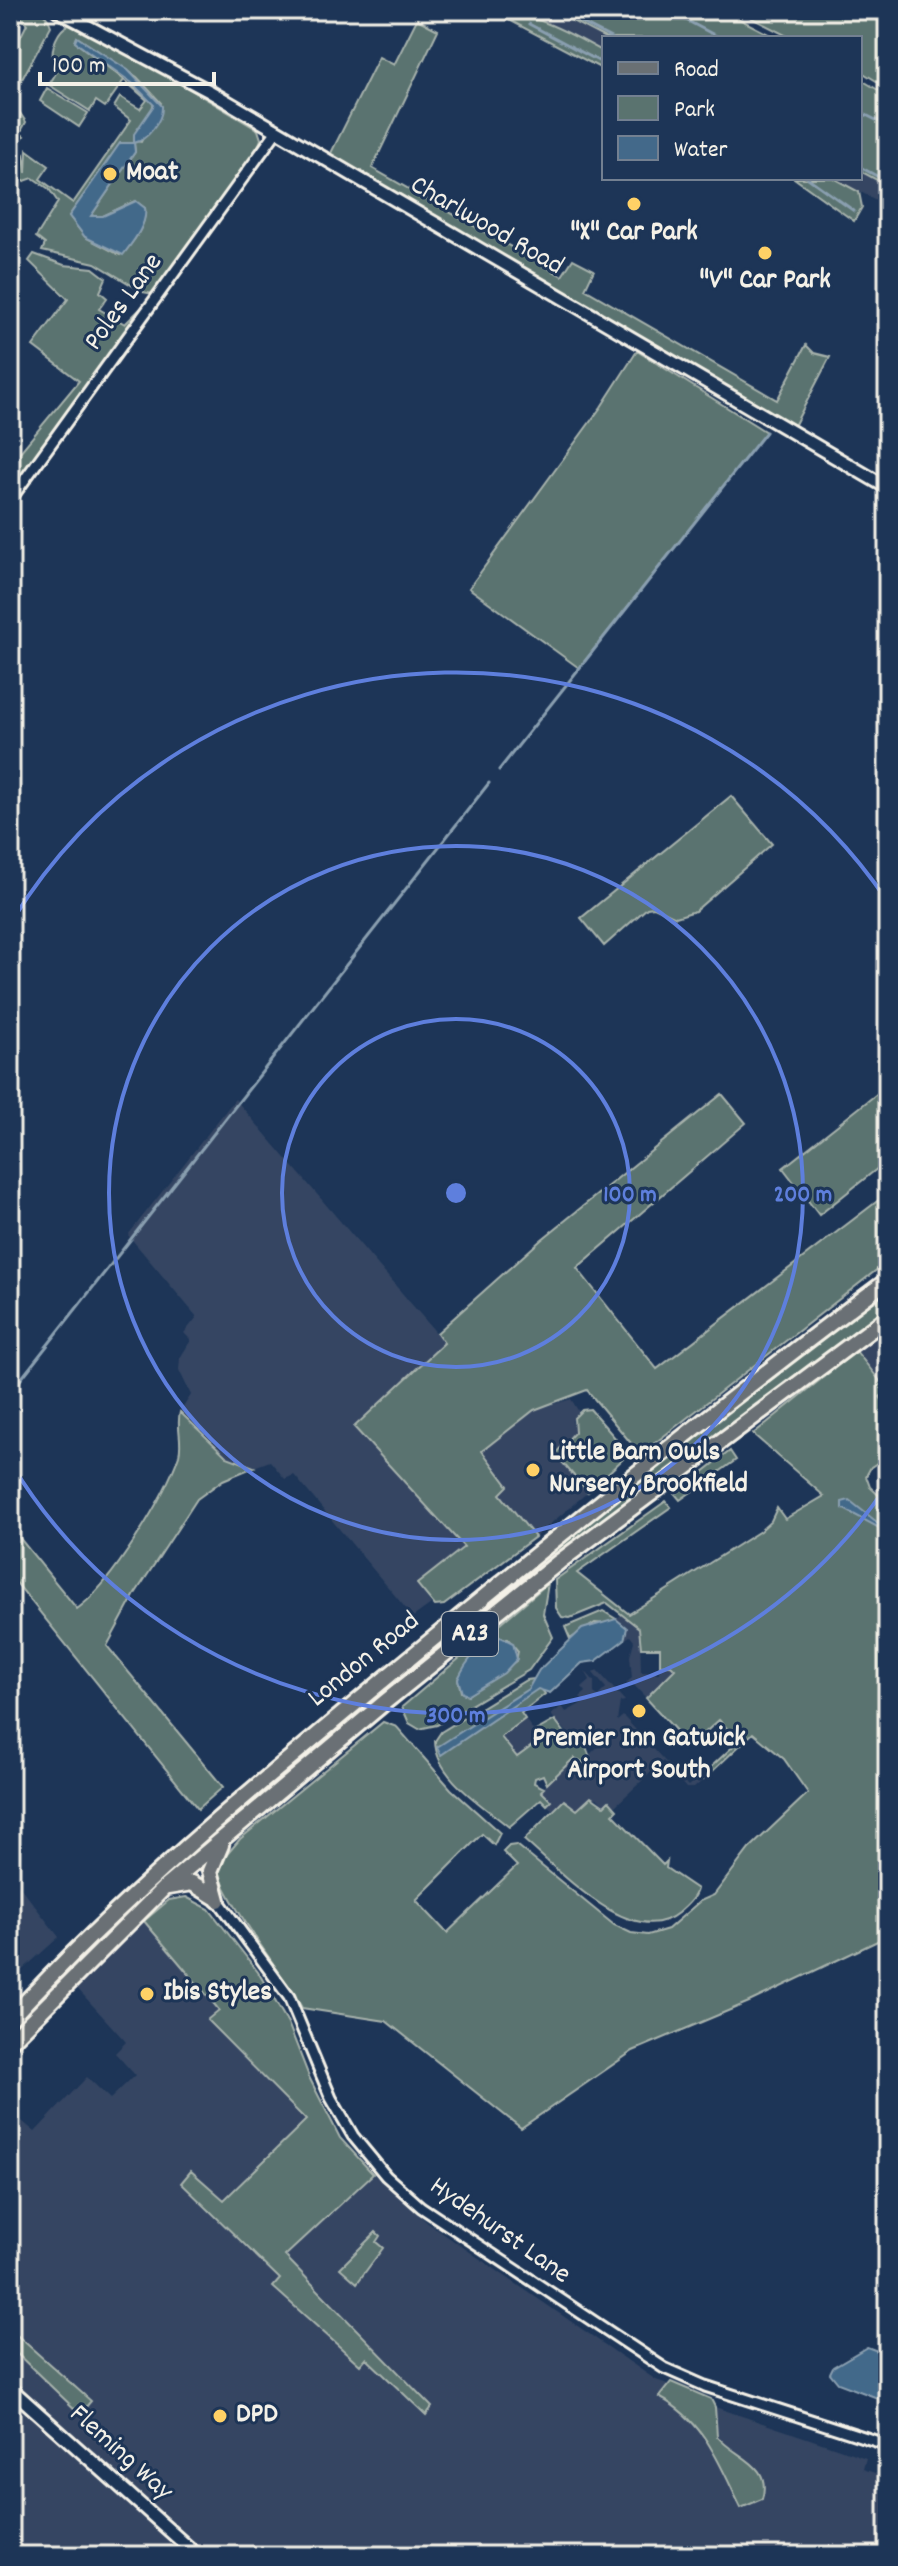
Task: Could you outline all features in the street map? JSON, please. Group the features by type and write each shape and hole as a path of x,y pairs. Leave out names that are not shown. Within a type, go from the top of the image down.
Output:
{"main road":[{"name":"London Road","path":"10,2019 58,1967 155,1874 292,1753 745,1388 888,1280"},
{"name":"London Road","path":"10,2042 164,1888 250,1814 559,1562 888,1317"},
{"path":"218,1900 210,1880 212,1859 250,1814"},
{"path":"164,1888 192,1883 218,1900"}],"street":[{"name":"Charlwood Road","path":"57,10 182,76 888,488"},
{"name":"Poles Lane","path":"10,500 276,132"},
{"name":"Hydehurst Lane","path":"218,1900 289,1997 331,2098 353,2136 386,2176 421,2207 671,2372 888,2445"},
{"name":"Fleming Way","path":"10,2388 198,2556"}],"shaded area":[{"path":"505,10 552,10 602,36 602,61"},
{"path":"862,172 888,186 888,206 837,180 862,180"},
{"path":"235,1099 445,1343 355,1427 464,1548 417,1584 431,1604 413,1617 294,1475 285,1479 270,1461 254,1467 227,1457 180,1412 191,1395 179,1370 180,1358 191,1340 184,1333 197,1317 128,1235"},
{"path":"888,1327 888,1390 856,1351"},
{"path":"888,1390 888,1409 879,1397"},
{"name":"Little Barn Owls Nursery, Brookfield","path":"571,1399 579,1412 572,1421 575,1432 556,1454 588,1492 535,1537 500,1493 508,1486 481,1451 534,1410"},
{"path":"622,1614 640,1628 641,1672 659,1673 660,1665 671,1665 675,1669 646,1698 632,1683 626,1683 632,1678 630,1656 634,1641 630,1636 624,1640 627,1628 616,1619"},
{"path":"597,1670 625,1701 620,1702 617,1721 623,1716 688,1786 699,1776 703,1780 694,1788 686,1788 663,1761 614,1807 609,1802 605,1806 597,1798 576,1810 564,1800 553,1810 547,1805 550,1802 541,1791 543,1788 574,1758 588,1756 608,1737 597,1746 579,1745 551,1715 562,1706 566,1712 584,1702 580,1697 586,1692 582,1687 590,1680 585,1671 594,1681 594,1693 598,1696 606,1688 593,1673"},
{"path":"525,1719 540,1740 516,1757 501,1736"},
{"path":"10,1874 59,1937 19,1973 10,1977"},
{"path":"144,1921 219,2011 208,2021 306,2120 224,2200 191,2171 285,2256 373,2174 428,2223 656,2380 711,2399 715,2407 866,2458 863,2469 878,2474 882,2462 888,2465 888,2556 10,2556 10,2111 35,2132 87,2077 110,2099 135,2075 115,2053 126,2042 75,1986"}],"green space":[{"path":"14,10 41,13 51,26 21,81 10,91 10,58 27,24"},
{"path":"490,10 524,10 522,17 541,21 580,39 602,51 602,69"},
{"path":"551,10 722,10 772,36 602,36"},
{"path":"736,10 888,10 888,88 862,72 862,36 787,36"},
{"path":"417,19 438,30 372,168 562,276 573,259 594,270 585,289 777,400 806,345 814,353 830,357 794,426 329,157 379,57 394,65"},
{"path":"69,25 124,50 258,130 261,139 256,153 153,294 143,292 95,263 42,251 45,244 36,237 58,202 49,189 33,178 10,186 10,160 17,165 24,155 26,173 27,150 49,166 40,179 73,203 131,120 114,107 120,97 140,109 147,100 124,80 105,107 96,101 90,111 49,85 60,66 53,58 54,44","holes":["77,37 137,77 161,103 141,142 135,141 152,111 153,102 75,42","134,143 135,152 91,216 103,216 135,201 145,208 144,221 138,233 120,255 85,237 69,216 120,144"]},
{"path":"862,80 888,96 888,186 862,172"},
{"path":"47,88 88,113 79,127 40,101"},
{"path":"10,98 26,122 20,133 24,136 10,157"},
{"path":"797,180 837,180 859,192 862,207 854,221"},
{"path":"34,254 64,265 93,268 106,278 100,292 107,298 99,309 125,324 145,304 10,492 10,464 79,381 33,346 68,299 29,261"},
{"path":"637,351 766,432 579,668 469,588 601,407"},
{"path":"731,796 772,844 695,911 676,917 654,907 647,908 604,946 581,918"},
{"path":"888,1085 888,1160 819,1215 783,1168"},
{"path":"722,1094 746,1123 577,1268 657,1369 888,1193 888,1261 646,1450 635,1448 587,1390 534,1410 482,1451 508,1486 500,1494 535,1537 444,1605 435,1606 417,1584 464,1547 354,1427 444,1343 437,1333 541,1240"},
{"path":"888,1289 888,1309 680,1466 193,1855 97,1944 94,1941 257,1794 424,1652 782,1367"},
{"path":"856,1351 888,1391 880,1397 888,1409 888,1456 871,1467 866,1476 870,1487 888,1504 888,1936 749,2002 633,2051 521,2128 386,2021 302,2008 239,1913 220,1877 218,1865 240,1839 383,1722 397,1727 451,1789 500,1833 494,1845 482,1834 416,1900 447,1933 517,1866 503,1852 509,1846 516,1845 614,1925 631,1933 648,1935 668,1929 700,1901 714,1895 749,1849 808,1793 784,1759 753,1733 703,1780 700,1777 739,1741 719,1720 690,1746 646,1698 675,1669 671,1665 660,1665 660,1648 641,1648 639,1628 607,1603 570,1618 562,1617 556,1608 555,1580 666,1501 671,1507 577,1573 629,1614 760,1531 771,1521 777,1508 785,1519 824,1496 753,1434"},
{"path":"590,1409 616,1439 623,1459 588,1492 555,1454 575,1432 574,1418 582,1410"},
{"path":"180,1412 227,1457 254,1467 223,1480 197,1499 135,1594 107,1646 223,1787 198,1809 10,1575 10,1526 77,1609 91,1597 121,1560 162,1493 179,1455"},
{"path":"730,1451 736,1460 680,1500 675,1494"},
{"path":"548,1583 543,1614 553,1637 529,1670 437,1725 419,1729 409,1723 402,1707","holes":["497,1638 508,1639 518,1651 516,1661 468,1695 461,1692 458,1679 474,1654"]},
{"path":"603,1611 616,1619 607,1624 595,1623 570,1639 565,1627"},
{"path":"534,1679 545,1694 521,1713 525,1719 501,1737 517,1757 540,1740 534,1732 555,1720 571,1741 586,1747 591,1760 587,1764 574,1758 547,1784 543,1775 535,1778 534,1783 544,1788 541,1791 551,1801 547,1805 541,1799 509,1827 452,1779 437,1754 435,1741 441,1732 526,1680"},
{"path":"591,1797 604,1806 609,1801 617,1810 613,1814 663,1865 667,1861 666,1868 697,1889 678,1913 660,1922 639,1922 618,1914 596,1902 524,1840 564,1800 577,1810"},
{"path":"186,1897 209,1909 258,1972 288,2023 310,2079 340,2138 373,2174 285,2256 432,2407 426,2415 366,2358 360,2365 273,2287 280,2279 181,2183 191,2171 224,2200 306,2120 207,2020 219,2010 144,1921 169,1900"},
{"path":"376,2232 380,2236 376,2242 383,2248 357,2283 340,2268"},
{"path":"10,2329 91,2401 80,2414 10,2347"},
{"path":"671,2382 711,2399 715,2407 717,2436 757,2469 764,2487 762,2499 741,2508 718,2459 699,2431 688,2418 659,2397"}],"water":[{"path":"77,37 128,70 162,106 157,124 144,138 134,143 134,134 154,105 132,83 75,42"},
{"path":"120,143 134,143 135,152 91,216 103,216 136,201 145,208 142,227 123,255 85,237 69,216"},
{"path":"849,1500 883,1530 842,1508 842,1502"},
{"path":"616,1619 627,1628 624,1640 596,1661 582,1663 550,1693 538,1689 441,1755 437,1747 528,1689 539,1670 582,1629"},
{"path":"501,1637 513,1643 517,1659 504,1673 468,1695 462,1693 458,1679 465,1666 481,1648"},
{"path":"867,2347 888,2355 888,2402 838,2383 830,2373 833,2367"}],"waterway":[{"path":"503,10 518,18"},
{"path":"557,10 607,36"},
{"path":"667,10 716,36"},
{"path":"529,24 602,63"},
{"path":"862,113 888,126"},
{"path":"862,168 888,182"},
{"path":"811,180 854,211"},
{"path":"499,770 766,432"},
{"path":"10,1393 489,783"}],"place":[{"name":"Moat","path":"110,174"},
{"name":"\"X\" Car Park","path":"634,204"},
{"name":"\"V\" Car Park","path":"765,253"},
{"name":"Little Barn Owls Nursery, Brookfield","path":"533,1470"},
{"name":"Premier Inn Gatwick Airport South","path":"639,1711"},
{"name":"Ibis Styles","path":"147,1994"},
{"name":"DPD","path":"220,2416"}]}
